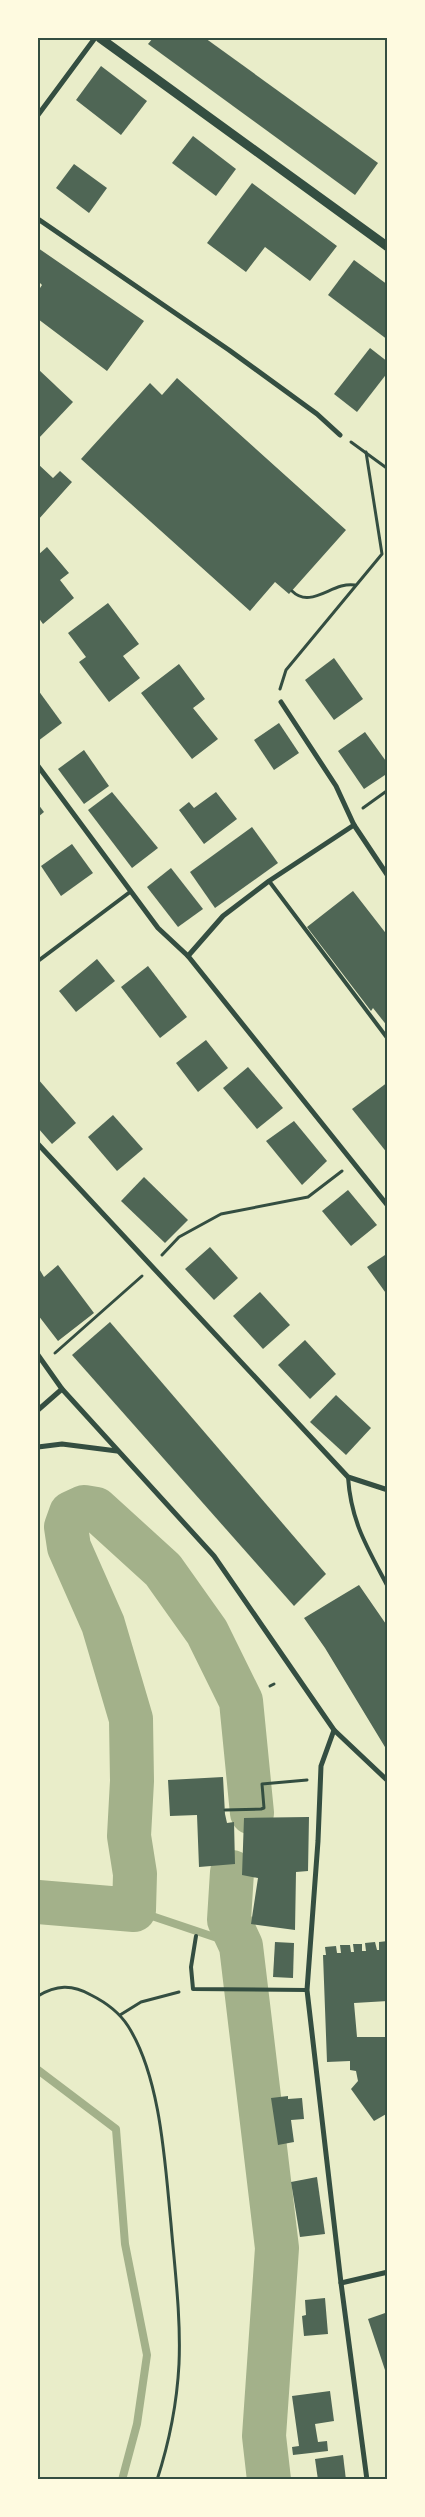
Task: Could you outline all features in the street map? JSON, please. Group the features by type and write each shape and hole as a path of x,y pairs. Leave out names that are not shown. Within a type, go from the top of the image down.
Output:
{"street":[{"path":"38,115 95,38"},
{"path":"100,38 388,247"},
{"path":"38,219 229,350 317,414 340,435"},
{"path":"281,702 336,786 354,825 388,876"},
{"path":"38,766 158,928 188,956 388,1206"},
{"path":"188,956 223,916 269,881 354,825"},
{"path":"38,1144 348,1477 388,1490"},
{"path":"38,1356 62,1389 214,1556 334,1730 388,1782"},
{"path":"38,1410 62,1389"},
{"path":"38,1448 62,1444 118,1451"},
{"path":"334,1730 321,1766 318,1841 307,1990 341,2282 367,2480"},
{"path":"341,2282 388,2272"}],"lane":[{"path":"269,881 388,1039"},
{"path":"38,961 130,892"},
{"path":"348,1477 350,1503 358,1529 388,1587"},
{"path":"196,1936 191,1967 193,1989 307,1990"}],"path":[{"path":"340,435 388,468"},
{"path":"281,702 280,686 286,670 382,554 366,452"},
{"path":"292,591 297,596 307,599 348,584 356,585"},
{"path":"350,818 388,790"},
{"path":"152,1265 179,1237 221,1214 308,1196 354,1162"},
{"path":"42,1364 129,1290"},
{"path":"225,1810 264,1808 262,1784 320,1779"},
{"path":"38,1996 60,1987 78,1988 101,2000 120,2014 128,2027 148,2074 162,2144 175,2265 179,2339 176,2401 157,2480"},
{"path":"120,2014 142,2002 193,1989"}],"building":[{"path":"153,38 205,38 378,163 355,195 148,44"},
{"path":"101,66 147,101 121,135 76,100"},
{"path":"193,136 236,169 216,196 172,163"},
{"path":"74,164 107,188 89,213 56,188"},
{"path":"252,183 337,246 310,281 265,247 246,272 207,243"},
{"path":"38,248 144,321 107,371 38,319 38,291 42,285 38,281"},
{"path":"354,260 388,285 388,340 328,295"},
{"path":"370,348 388,362 388,372 357,412 334,394"},
{"path":"38,369 73,402 38,439"},
{"path":"177,378 346,530 289,594 275,582 250,611 81,459 150,383 162,395"},
{"path":"38,464 53,478 60,471 72,482 38,520"},
{"path":"47,547 69,573 60,580 74,598 43,624 38,617 38,555"},
{"path":"108,603 139,644 123,656 140,678 109,702 79,662 86,657 68,633"},
{"path":"334,658 363,699 334,720 305,680"},
{"path":"179,664 205,699 193,708 218,739 192,759 141,693"},
{"path":"38,690 62,723 38,741"},
{"path":"279,723 299,753 274,770 254,740"},
{"path":"365,732 388,764 388,773 364,789 338,751"},
{"path":"84,750 109,786 84,804 58,769"},
{"path":"112,792 158,848 132,868 88,810"},
{"path":"216,792 237,819 204,844 179,810 189,802 194,808"},
{"path":"38,804 44,812 38,817"},
{"path":"252,827 278,863 215,908 190,872"},
{"path":"72,844 93,873 61,896 41,866"},
{"path":"171,868 203,909 178,927 147,887"},
{"path":"353,891 388,936 388,1027 373,1008 371,1011 307,927"},
{"path":"97,959 115,981 76,1012 59,991"},
{"path":"148,966 187,1017 160,1038 121,987"},
{"path":"206,1040 228,1068 198,1092 176,1063"},
{"path":"248,1067 283,1108 257,1129 223,1088"},
{"path":"38,1079 76,1123 52,1144 38,1128"},
{"path":"388,1082 388,1154 352,1109"},
{"path":"113,1115 143,1149 117,1171 88,1137"},
{"path":"294,1121 327,1161 302,1185 266,1141"},
{"path":"144,1177 188,1220 165,1243 121,1201"},
{"path":"348,1190 377,1225 351,1246 322,1211"},
{"path":"210,1247 238,1278 214,1300 185,1269"},
{"path":"388,1253 388,1296 367,1267"},
{"path":"58,1265 94,1313 58,1341 38,1315 38,1267 44,1277"},
{"path":"260,1292 290,1325 263,1349 233,1316"},
{"path":"110,1322 326,1574 294,1606 72,1355"},
{"path":"305,1340 336,1374 310,1399 278,1365"},
{"path":"336,1395 371,1428 346,1455 310,1422"},
{"path":"359,1585 388,1627 388,1752 325,1648 304,1618"},
{"path":"223,1777 227,1823 234,1822 235,1864 199,1867 197,1815 170,1816 168,1780"},
{"path":"309,1817 308,1871 296,1872 295,1930 251,1924 258,1878 242,1875 244,1818"},
{"path":"388,1941 388,2001 354,2003 357,2037 388,2037 388,2113 374,2121 351,2089 358,2081 356,2071 350,2070 350,2061 327,2062 323,1955 326,1955 325,1947 336,1946 337,1953 341,1953 340,1945 350,1945 351,1952 354,1952 353,1944 362,1944 362,1951 366,1951 365,1943 375,1942 377,1950 379,1950 379,1942"},
{"path":"275,1942 294,1943 293,1978 273,1977"},
{"path":"288,2096 288,2099 302,2098 304,2119 291,2120 294,2142 278,2145 271,2098"},
{"path":"317,2177 325,2234 300,2237 291,2182"},
{"path":"325,2298 328,2334 304,2336 302,2316 306,2315 305,2300"},
{"path":"388,2312 388,2369 385,2370 368,2319"},
{"path":"330,2391 334,2421 315,2424 318,2442 327,2441 328,2451 293,2455 292,2447 299,2446 292,2396"},
{"path":"343,2455 346,2480 318,2480 315,2459"}],"waterway":[{"path":"38,1902 134,1910 135,1874 129,1836 132,1781 131,1719 103,1624 69,1547 66,1527 71,1513 84,1507 96,1509 163,1570 207,1632 241,1701 252,1813"},
{"path":"232,1872 229,1920 241,1946 277,2248 264,2436 269,2480"},
{"path":"134,1910 241,1946"},
{"path":"38,2070 116,2129 125,2244 147,2355 137,2424 122,2480"}]}
